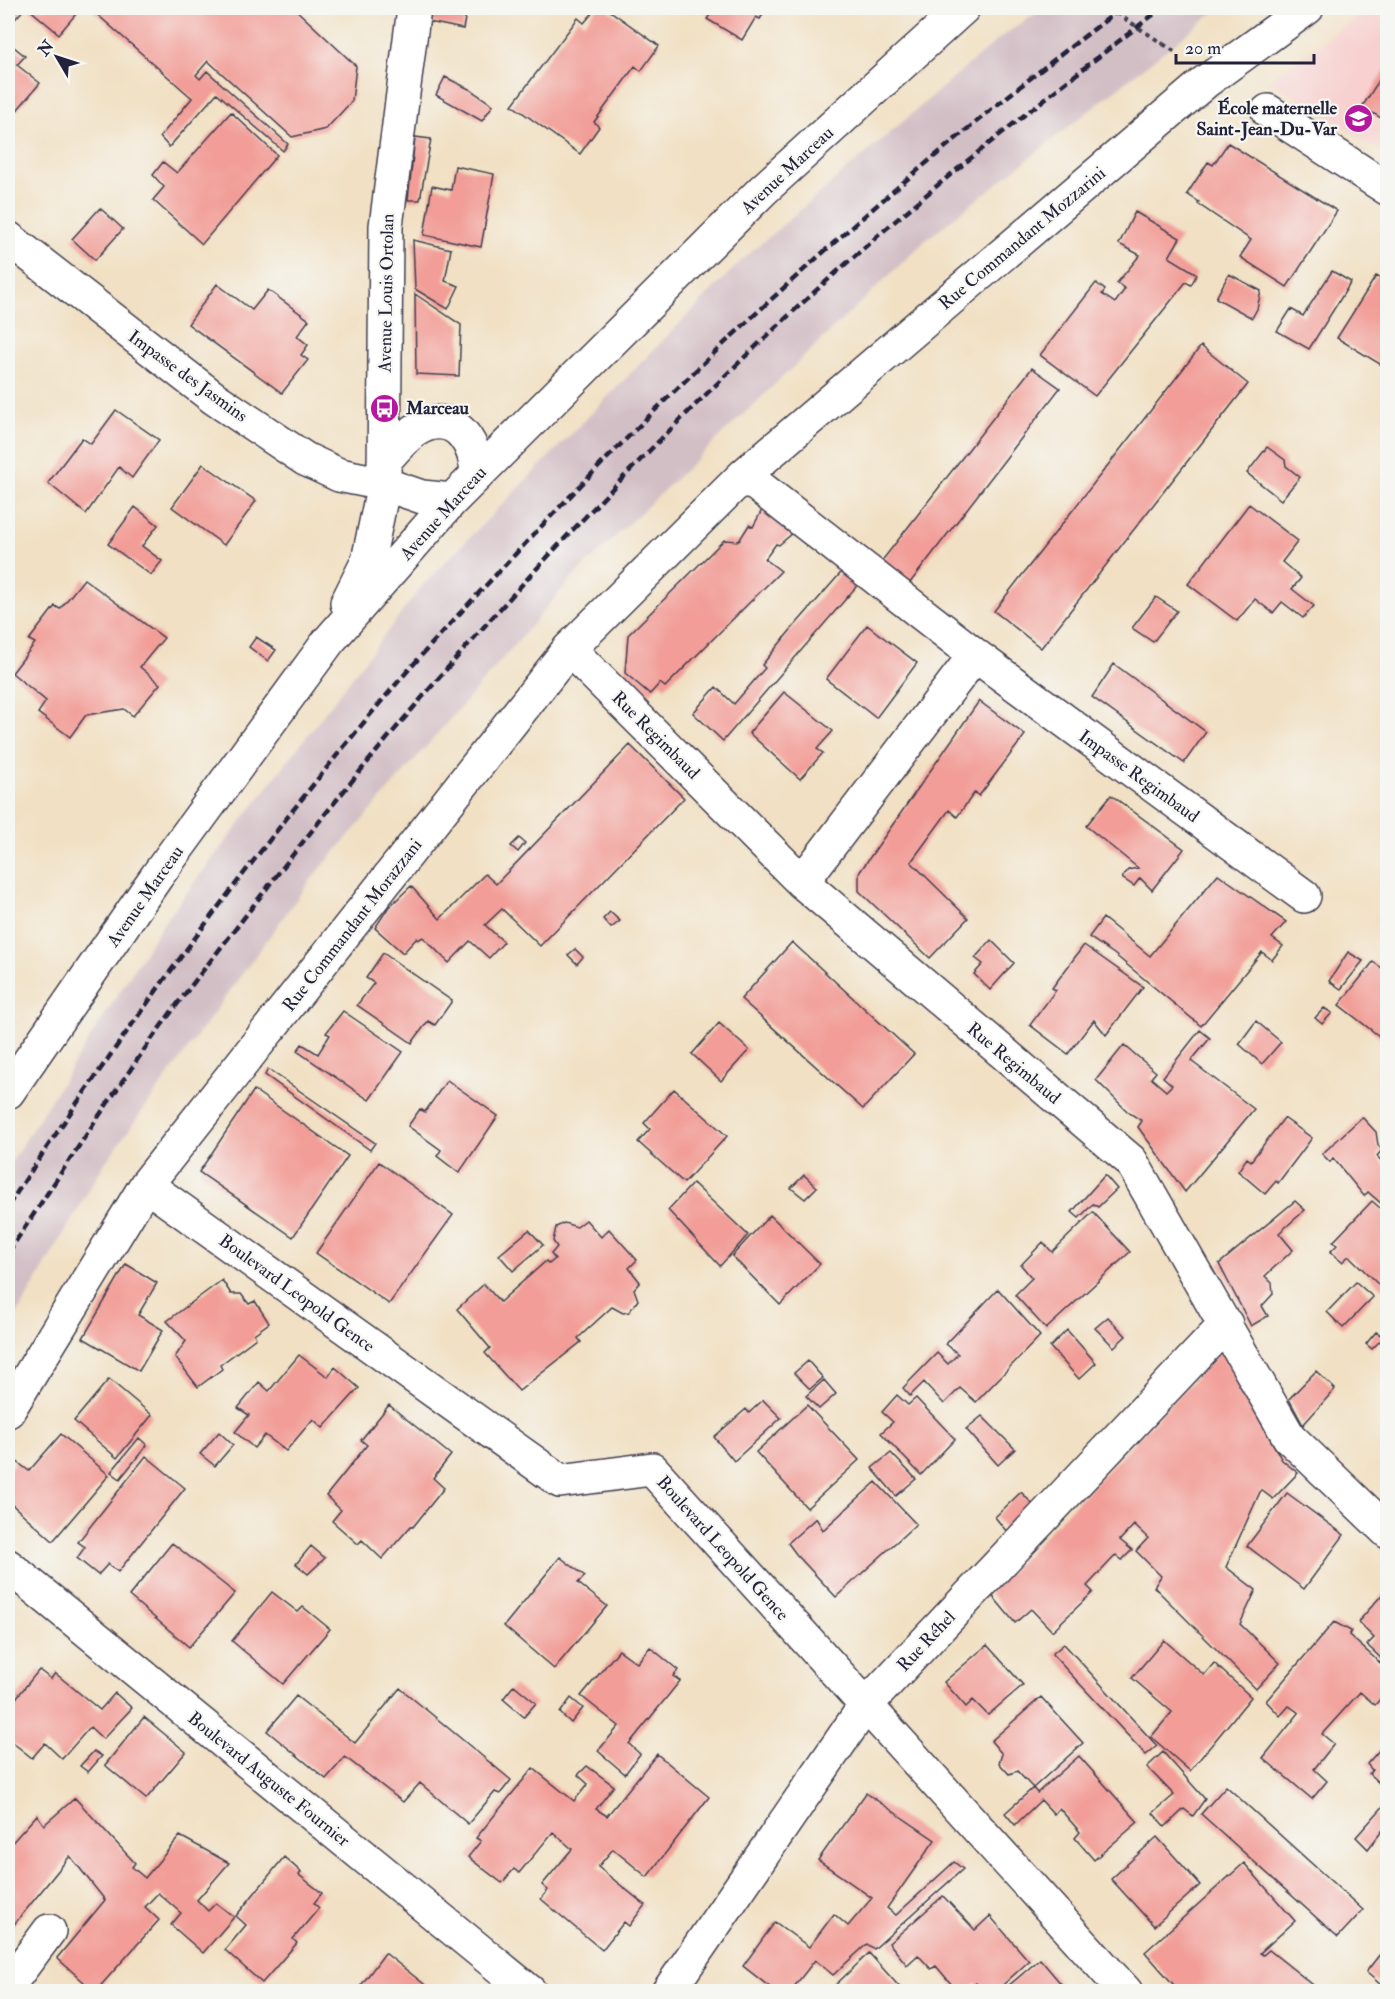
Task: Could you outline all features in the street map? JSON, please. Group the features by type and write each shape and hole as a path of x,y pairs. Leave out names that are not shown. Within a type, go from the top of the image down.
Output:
{"street":[{"name":"Avenue Louis Ortolan","path":"328,642 368,561 384,473 386,226 414,8"},
{"name":"Avenue Marceau","path":"8,1092 158,876 328,642 452,500 763,190 963,8"},
{"name":"Rue Commandant Mozzarini","path":"744,475 1205,82 1307,8"},
{"path":"1268,111 1388,189"},
{"name":"Impasse des Jasmins","path":"8,238 214,398 305,459 339,475 384,473"},
{"path":"452,500 422,497 384,473 415,432 426,425 444,423 457,430 471,442 477,458 477,475"},
{"name":"Rue Commandant Morazzani","path":"8,1411 146,1185 569,649 744,475"},
{"name":"Impasse Regimbaud","path":"744,475 975,655 1304,896"},
{"name":"Rue Regimbaud","path":"569,649 802,882 1131,1161 1289,1437 1388,1532"},
{"path":"802,882 975,655"},
{"name":"Boulevard Leopold Gence","path":"146,1185 560,1481 652,1469 1126,1992"},
{"name":"Rue Réhel","path":"668,1992 865,1706 1226,1324"},
{"name":"Boulevard Auguste Fournier","path":"8,1566 530,1992"},
{"path":"8,1986 49,1931"}],"path":[{"path":"1109,8 1163,44"}],"shaded area":[{"path":"1044,8 1219,8 927,239 573,577 309,882 104,1164 8,1330 8,1167 164,922 423,585 742,260 1001,37"},
{"name":"École maternelle Saint-Jean-Du-Var","path":"1369,8 1387,8 1387,155 1269,80"}],"building":[{"path":"8,8 25,8 8,27"},
{"path":"28,8 81,8 59,34"},
{"path":"90,8 294,8 356,66 352,101 326,129 292,137 208,61 196,75 200,79 207,71 288,144 283,151 217,93 169,147 160,137 192,98"},
{"path":"432,8 467,8 463,29 429,22"},
{"path":"597,8 606,8 659,46 641,71 635,66 594,122 599,127 580,154 512,105 578,18 584,23"},
{"path":"698,8 767,8 760,19 756,17 742,40 707,19 710,15"},
{"path":"8,42 25,56 17,65 40,83 8,121"},
{"path":"1388,66 1388,122 1362,107"},
{"path":"445,77 493,105 482,121 436,95"},
{"path":"231,112 277,155 202,244 153,200 164,187 153,175 163,162 177,173"},
{"path":"415,137 431,139 420,200 408,200"},
{"path":"1228,143 1337,211 1287,287 1240,257 1251,240 1187,194 1208,162 1213,165"},
{"path":"455,166 494,174 481,247 424,235 432,186 451,190"},
{"path":"100,208 123,229 95,260 72,239"},
{"path":"1135,212 1180,238 1169,257 1197,274 1191,285 1186,282 1095,396 1040,355 1096,283 1105,290 1102,294 1115,303 1125,289 1117,283 1140,255 1119,244"},
{"path":"413,240 451,249 445,281 459,286 448,309 415,289"},
{"path":"1332,271 1351,282 1309,349 1277,331 1291,309 1303,316"},
{"path":"1229,274 1261,291 1257,309 1252,318 1216,298"},
{"path":"1376,276 1388,282 1388,369 1337,338"},
{"path":"217,284 252,310 268,290 309,320 297,336 308,345 301,355 308,360 282,393 188,324"},
{"path":"415,294 461,325 459,376 416,374"},
{"path":"1201,346 1248,384 1041,648 994,611"},
{"path":"1032,368 1060,388 906,588 877,567"},
{"path":"116,410 159,440 132,478 119,467 86,514 48,483 82,438 91,444"},
{"path":"1267,447 1285,460 1286,466 1300,477 1281,500 1247,473"},
{"path":"203,464 256,501 224,545 172,507"},
{"path":"1249,504 1298,541 1282,562 1301,578 1292,589 1314,606 1303,618 1282,602 1273,613 1255,599 1237,621 1188,584"},
{"path":"135,507 158,525 142,546 162,561 151,575 108,544"},
{"path":"762,510 794,532 779,545 776,544 765,559 781,571 665,687 660,683 650,694 625,673 628,635 724,540 739,541 749,525 753,527"},
{"path":"846,567 863,579 723,741 693,713 716,687 734,704 765,668 762,665"},
{"path":"84,579 164,638 140,667 160,684 133,716 124,709 86,715 70,737 38,713 46,701 12,673 35,643 29,640 55,606 60,609"},
{"path":"1156,597 1177,611 1153,642 1132,628"},
{"path":"867,625 917,663 876,718 826,679"},
{"path":"256,637 276,650 268,661 249,647"},
{"path":"1114,664 1206,732 1184,763 1092,697"},
{"path":"784,692 833,731 817,749 823,753 800,779 749,733"},
{"path":"979,701 1025,735 979,796 975,792 957,817 949,810 911,862 968,918 930,958 859,891 859,873"},
{"path":"630,745 684,798 540,946 502,909 485,925 504,942 489,958 470,941 449,963 423,937 418,940 417,938 403,953 375,928 388,908 411,886 440,919 485,874 496,884"},
{"path":"1111,795 1184,849 1152,890 1140,878 1134,886 1122,878 1128,870 1138,868 1086,826"},
{"path":"519,838 525,843 518,852 511,846"},
{"path":"1218,874 1286,922 1272,938 1283,946 1272,960 1262,952 1201,1026 1114,954 1089,937 1103,918 1150,956"},
{"path":"610,912 620,921 611,928 603,919"},
{"path":"991,940 1014,963 990,990 974,974 983,964 975,958"},
{"path":"792,942 914,1054 863,1109 741,999"},
{"path":"1084,945 1143,987 1106,1035 1094,1020 1068,1054 1030,1025 1056,990 1052,988"},
{"path":"575,949 583,957 577,964 568,955"},
{"path":"1348,952 1363,961 1341,989 1329,981"},
{"path":"383,953 452,1001 435,1025 428,1021 412,1043 357,1005 374,983 366,978"},
{"path":"1373,962 1388,972 1388,1043 1339,1005"},
{"path":"1324,1008 1332,1013 1322,1024 1315,1018"},
{"path":"343,1011 403,1052 369,1100 297,1051 302,1044 318,1054 330,1035 326,1033"},
{"path":"1256,1021 1281,1042 1262,1064 1239,1044"},
{"path":"719,1023 749,1050 721,1081 692,1054"},
{"path":"1200,1030 1210,1038 1191,1061 1254,1109 1185,1192 1138,1127 1142,1121 1128,1112 1096,1080 1124,1045 1156,1072 1151,1078 1166,1091 1172,1085 1163,1077"},
{"path":"268,1069 375,1143 370,1150 265,1075"},
{"path":"447,1080 498,1116 459,1173 437,1156 441,1150 408,1126 420,1109 425,1112"},
{"path":"674,1089 727,1136 684,1183 638,1142 650,1129 644,1123"},
{"path":"254,1090 348,1156 293,1237 199,1172"},
{"path":"1362,1117 1376,1132 1378,1145 1382,1150 1377,1156 1388,1169 1385,1175 1388,1177 1388,1200 1383,1205 1368,1192 1364,1196 1333,1158 1330,1162 1322,1154"},
{"path":"1284,1118 1312,1138 1278,1183 1276,1181 1265,1194 1238,1171 1247,1158 1251,1161"},
{"path":"379,1162 453,1215 389,1304 316,1253"},
{"path":"804,1175 817,1187 805,1199 791,1188"},
{"path":"1105,1175 1117,1189 1098,1207 1093,1204 1079,1218 1072,1212"},
{"path":"693,1183 748,1235 720,1266 668,1210"},
{"path":"1295,1201 1305,1210 1279,1233 1293,1250 1265,1276 1272,1283 1273,1294 1262,1306 1268,1316 1251,1326 1219,1264"},
{"path":"1372,1201 1388,1215 1388,1281 1382,1288 1349,1256 1342,1262 1330,1252 1337,1245 1333,1242"},
{"path":"1093,1212 1130,1252 1046,1329 1015,1295 1032,1278 1021,1265 1043,1242 1052,1252"},
{"path":"770,1215 820,1264 780,1305 732,1256"},
{"path":"586,1220 601,1237 609,1229 637,1260 629,1268 640,1282 634,1289 638,1300 629,1312 623,1313 612,1307 578,1338 581,1342 519,1391 485,1353 490,1348 457,1309 484,1284 500,1302 546,1261 549,1264 555,1259 551,1254 557,1247 553,1241 556,1227 564,1223 577,1227"},
{"path":"529,1230 543,1245 513,1271 499,1255"},
{"path":"126,1264 157,1283 138,1315 163,1330 139,1371 83,1338"},
{"path":"222,1280 231,1294 241,1294 249,1304 255,1301 269,1323 254,1334 256,1338 220,1365 222,1369 198,1387 175,1357 186,1341 167,1321"},
{"path":"1356,1282 1373,1297 1343,1328 1327,1312"},
{"path":"998,1289 1040,1336 976,1402 960,1388 944,1404 924,1382 910,1396 903,1388 937,1353 948,1364 958,1354 946,1344"},
{"path":"1108,1317 1126,1336 1114,1347 1095,1328"},
{"path":"1067,1330 1096,1363 1079,1379 1050,1347"},
{"path":"1376,1332 1384,1337 1372,1349 1366,1344"},
{"path":"1221,1351 1282,1460 1298,1473 1273,1499 1261,1490 1226,1567 1256,1590 1240,1624 1280,1663 1256,1689 1154,1587 1161,1576 1136,1551 1148,1538 1134,1525 1120,1540 1132,1550 1122,1560 1116,1555 1087,1586 1093,1592 1052,1631 1031,1609 1015,1623 990,1593"},
{"path":"299,1355 328,1377 335,1367 359,1388 323,1428 313,1419 286,1451 265,1435 254,1448 235,1432 249,1415 238,1408 259,1382 269,1391"},
{"path":"808,1361 823,1378 810,1389 794,1373"},
{"path":"1316,1371 1335,1389 1303,1425 1289,1399"},
{"path":"109,1379 152,1415 117,1458 74,1421"},
{"path":"824,1380 836,1394 819,1409 806,1396"},
{"path":"897,1395 908,1405 916,1398 955,1439 921,1475 881,1433 893,1422 882,1412"},
{"path":"763,1400 781,1418 734,1461 714,1437 746,1409 749,1413"},
{"path":"389,1405 451,1455 433,1478 444,1488 413,1527 411,1526 382,1559 362,1540 358,1544 332,1521 341,1510 326,1496 367,1445 361,1440"},
{"path":"807,1405 859,1460 807,1508 756,1452"},
{"path":"982,1416 1015,1449 998,1465 966,1429"},
{"path":"219,1432 233,1445 215,1466 200,1454"},
{"path":"61,1434 109,1475 53,1541 8,1501 8,1471 16,1461 29,1471"},
{"path":"139,1438 147,1445 120,1479 111,1472"},
{"path":"891,1453 916,1479 896,1496 872,1468"},
{"path":"146,1456 185,1488 118,1572 108,1564 98,1575 77,1558 85,1547 78,1542"},
{"path":"876,1482 916,1524 836,1597 788,1543 816,1518 823,1530"},
{"path":"1021,1492 1038,1510 1007,1532 995,1517"},
{"path":"1287,1493 1344,1535 1304,1589 1247,1546"},
{"path":"172,1543 235,1593 189,1647 129,1596"},
{"path":"311,1546 325,1558 308,1574 296,1564"},
{"path":"560,1557 585,1576 578,1583 607,1606 554,1669 504,1626"},
{"path":"1388,1588 1388,1659 1385,1662 1367,1645 1374,1638 1358,1622"},
{"path":"272,1592 298,1612 303,1607 330,1629 283,1684 232,1641"},
{"path":"1334,1622 1351,1631 1349,1635 1388,1670 1388,1690 1375,1705 1360,1692 1322,1734 1334,1744 1314,1769 1327,1781 1312,1799 1263,1758 1299,1713 1289,1706 1280,1716 1266,1701"},
{"path":"1164,1640 1204,1675 1214,1663 1251,1697 1190,1771 1151,1737 1172,1712 1132,1678"},
{"path":"1064,1644 1157,1746 1146,1755 1052,1654"},
{"path":"987,1645 1023,1685 988,1715 973,1700 966,1707 944,1682"},
{"path":"650,1647 678,1670 673,1676 680,1681 629,1744 640,1754 625,1774 598,1751 619,1726 581,1696 619,1650 637,1663"},
{"path":"39,1670 51,1679 55,1673 100,1710 115,1693 132,1708 103,1739 90,1727 62,1759 45,1743 32,1758 8,1739 8,1708"},
{"path":"514,1685 536,1703 524,1717 503,1699"},
{"path":"400,1688 511,1780 500,1794 495,1792 468,1824 420,1783 403,1802 345,1757 326,1779 267,1731 296,1696 355,1743"},
{"path":"1041,1697 1083,1743 1033,1788 1017,1771 1009,1774 999,1763 1002,1754 991,1741"},
{"path":"571,1698 583,1708 571,1723 560,1713"},
{"path":"144,1717 186,1752 146,1799 105,1765"},
{"path":"1388,1740 1388,1791 1369,1774 1372,1770 1367,1764"},
{"path":"94,1751 102,1756 88,1772 80,1766"},
{"path":"1163,1752 1205,1799 1193,1816 1184,1809 1165,1827 1153,1813 1174,1795 1147,1767"},
{"path":"657,1754 709,1797 647,1877 613,1849 598,1867 645,1905 629,1926 624,1922 602,1950 541,1899 548,1890 542,1885 572,1849 553,1832 519,1873 514,1869 502,1883 468,1857 481,1841 476,1838 533,1768 574,1801 588,1784 578,1775 587,1766 614,1786 596,1809 607,1816"},
{"path":"1079,1756 1138,1822 1094,1860 1075,1838 1080,1832 1059,1808 1054,1814 1041,1800 1015,1825 1005,1813 1033,1788 1037,1793"},
{"path":"1226,1786 1363,1910 1338,1937 1201,1814"},
{"path":"866,1793 935,1840 887,1908 896,1915 954,1862 963,1869 874,1949 867,1944 833,1975 815,1960 790,1992 776,1992 743,1966 775,1922 809,1947 834,1914 848,1926 872,1898 818,1860"},
{"path":"75,1798 135,1863 132,1867 145,1878 180,1836 229,1863 197,1900 208,1911 216,1903 234,1917 203,1953 171,1925 181,1913 158,1893 145,1907 159,1920 95,1992 57,1958 105,1900 70,1856 8,1932 8,1847 37,1815 44,1825"},
{"path":"1388,1801 1388,1836 1382,1831 1368,1849 1356,1837"},
{"path":"1157,1837 1200,1885 1154,1926 1111,1879"},
{"path":"284,1857 301,1872 299,1875 322,1893 314,1903 319,1908 293,1939 297,1943 262,1983 225,1950 246,1925 236,1916"},
{"path":"1244,1863 1295,1921 1260,1953 1263,1955 1269,1950 1322,1992 1180,1992 1145,1952"},
{"path":"943,1896 975,1930 990,1916 1029,1961 995,1992 983,1992 976,1983 965,1992 958,1992 936,1966 931,1969 918,1955 907,1965 889,1943"},
{"path":"1388,1944 1388,1991 1366,1972"},
{"path":"385,1953 434,1992 356,1992"},
{"path":"869,1953 904,1992 828,1992"},
{"path":"1040,1959 1068,1992 1001,1992"}],"railway":[{"path":"8,1206 92,1081 225,898 365,721 471,601 605,460 746,323 818,257 967,129 1122,8"},
{"path":"8,1253 163,1023 313,830 443,673 580,522 724,377 886,229 977,153 1162,8"}],"place":[{"name":"École maternelle Saint-Jean-Du-Var","path":"1358,118"},
{"name":"Marceau","path":"385,408"}]}
